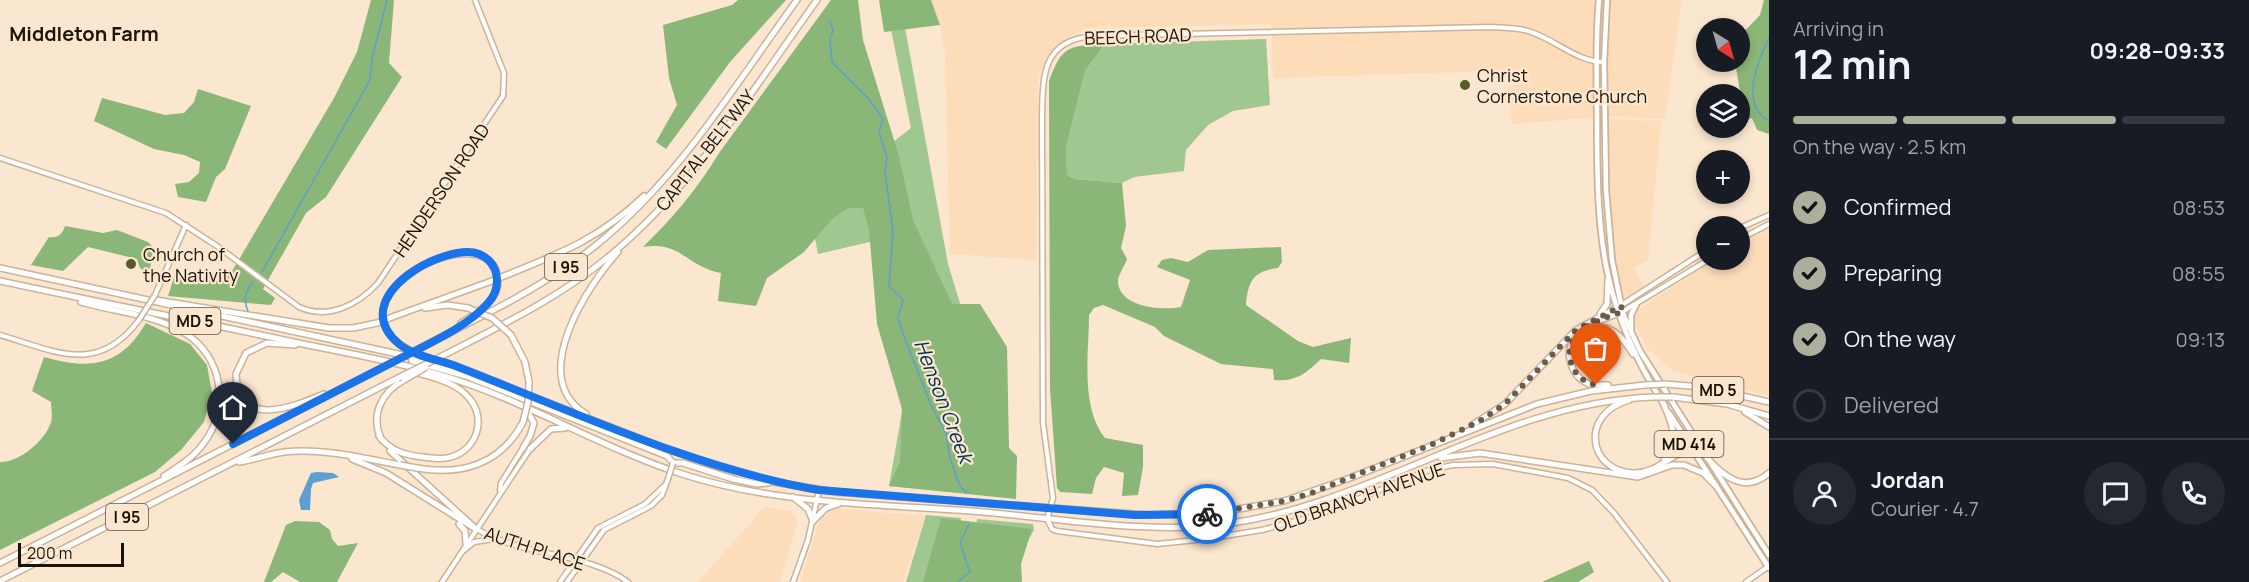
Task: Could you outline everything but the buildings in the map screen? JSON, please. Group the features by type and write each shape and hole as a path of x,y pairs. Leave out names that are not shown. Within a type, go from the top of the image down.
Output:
{"highway":[{"name":"CAPITAL BELTWAY","path":"0,563 528,292 580,257 631,214 685,153 797,0"},
{"name":"CAPITAL BELTWAY","path":"0,581 401,379 536,307 590,271 651,219 699,162 818,0"},
{"path":"111,293 329,328 353,328 377,323 504,276 573,247 608,228 643,197 685,153"},
{"path":"609,425 583,412 570,398 562,373 564,348 572,320 591,285 651,219"},
{"path":"422,347 480,311 492,299 497,287 497,275 493,266 482,255 463,252 417,270 393,287 386,297 383,310 387,329 405,348 488,380"},
{"name":"MD 5","path":"0,268 352,346 435,362 739,474 774,482 819,490 1051,508 1170,516 1241,509 1309,494 1537,404 1591,390 1665,384 1709,388 1769,402"},
{"path":"1597,318 1607,304 1608,279"},
{"name":"MD 5","path":"0,282 339,351 450,378 523,405 631,456 684,475 730,486 817,500 1047,519 1175,528 1247,521 1330,499 1536,417 1601,400 1673,397 1712,402 1769,416"},
{"path":"51,292 175,328 197,342 213,364 219,381 220,405 209,436 185,461 134,495"},
{"path":"231,464 283,452 340,454 443,472 477,466 501,451 523,422 528,402 529,382 525,362 511,335 492,318 468,308 438,306 395,316"},
{"path":"1433,444 1500,408 1576,330 1597,318 1619,310"},
{"path":"1619,310 1581,331 1574,338 1569,352 1570,361 1577,375 1589,384 1634,385"},
{"path":"1581,331 1601,327 1613,330 1633,354"},
{"path":"339,351 273,342 256,345 239,362 236,374 238,387 243,397 252,405 263,410 279,411 372,373"},
{"path":"352,346 466,376 667,456 675,463 757,484 774,482"},
{"path":"376,360 442,380 458,389 472,403 478,420 477,433 471,444 463,452 446,458 405,454 391,448 379,436"},
{"path":"401,379 379,405 376,422 379,436 386,447 475,528"},
{"path":"1642,397 1620,403 1607,410 1597,424 1595,442 1603,457 1625,472 1642,472 1691,448 1701,448"},
{"path":"1712,402 1748,413 1769,427"},
{"path":"1656,467 1666,457 1673,440 1672,426 1663,403"},
{"path":"523,405 534,423 527,448"},
{"path":"527,448 551,429 570,428"},
{"path":"1416,465 1446,456 1480,453 1630,476 1648,475 1672,465 1684,465 1703,473 1716,486"},
{"path":"340,454 386,473 475,528"},
{"path":"1707,458 1721,474 1742,483 1757,481 1769,473"},
{"path":"792,496 808,508 813,521 826,508 844,502"},
{"path":"435,504 462,526 466,544"}],"main road":[{"name":"MD 414","path":"1599,0 1596,62 1597,191 1608,279 1633,354 1769,567"},
{"name":"MD 414","path":"1607,0 1604,62 1608,236 1619,310 1707,458 1769,555"},
{"path":"1632,335 1630,320 1636,305"}],"street":[{"name":"HENDERSON ROAD","path":"186,225 289,300 307,310 325,312 349,305 368,294 388,269 505,91 504,73 475,0"},
{"name":"BEECH ROAD","path":"1047,519 1051,508 1052,483 1043,416 1042,117 1045,70 1057,50 1076,39 1092,36 1372,29 1518,29 1536,33 1596,62"},
{"path":"1596,62 1604,62"},
{"path":"0,158 149,207 186,225 155,294 139,320 118,343 95,354 74,356 0,335"},
{"path":"1750,224 1769,215"},
{"path":"1750,234 1769,224"},
{"path":"1619,310 1696,258"},
{"path":"1619,310 1636,305 1696,268"},
{"path":"442,582 475,528 500,491 506,486 527,448"},
{"path":"560,582 598,528 645,504 664,486 675,463"},
{"name":"OLD BRANCH AVENUE","path":"1047,519 1052,529 1057,531 1157,544 1183,542 1289,524 1444,467 1470,463 1493,464 1568,478 1592,490 1614,513 1667,582"},
{"path":"567,582 604,530 651,506 662,495 664,486"},
{"path":"793,582 813,521 819,490"},
{"name":"AUTH PLACE","path":"475,528 499,540 602,569 628,582"},
{"path":"460,554 480,540 499,540"},
{"path":"1746,582 1769,567"}],"shaded area":[{"path":"931,0 1682,0 1665,119 1610,116 1512,124 1508,87 1522,84 1520,70 1273,78 1271,24 1085,28 1053,48 1038,75 1036,260 950,254 945,54 940,25"},
{"path":"1608,119 1661,121 1648,260 1634,268 1644,289 1622,302 1612,241"},
{"path":"1769,228 1769,396 1673,371 1647,348 1633,317 1635,312 1699,270 1750,270 1750,238"},
{"path":"765,507 791,511 798,521 780,582 698,582"},
{"path":"831,508 925,516 903,582 800,582 820,520"}],"green space":[{"path":"371,0 394,0 389,63 402,77 326,197 306,213 263,289 275,298 271,305 168,296 175,274 216,281 231,273 334,98 357,52"},
{"path":"738,0 786,0 730,62 666,149 656,142 677,105 669,78 663,25 732,5"},
{"path":"831,0 858,0 863,40 899,156 913,220 952,304 980,304 1007,347 1009,448 1017,456 1016,499 889,486 900,462 902,409 877,324 869,230 863,208 848,208 832,219 804,252 767,278 756,306 718,301 721,273 709,270 667,248 643,247 693,191"},
{"path":"879,0 931,0 940,25 884,32"},
{"path":"885,0 900,0 948,264 976,356 951,492 889,486 902,412 879,153 911,128"},
{"path":"1764,0 1769,0 1769,134 1757,130 1752,118 1750,119 1750,84 1739,84 1737,72 1750,72 1750,26 1760,15"},
{"path":"1266,39 1270,105 1233,111 1208,125 1186,150 1184,171 1134,177 1122,183 1075,179 1067,175 1066,147 1085,71 1105,44"},
{"path":"1105,44 1085,71 1066,147 1067,175 1075,179 1122,183 1126,226 1121,248 1127,259 1118,280 1125,296 1132,301 1152,307 1181,307 1190,280 1157,267 1162,260 1171,258 1188,262 1208,250 1281,247 1282,262 1278,268 1258,274 1254,278 1248,289 1246,305 1298,341 1313,347 1351,338 1349,363 1321,359 1300,376 1288,380 1274,380 1273,369 1221,364 1164,336 1155,327 1103,305 1094,308 1089,315 1087,362 1089,395 1097,425 1105,438 1143,445 1143,467 1138,495 1122,496 1124,473 1104,467 1096,478 1092,494 1060,492 1057,488 1050,388 1049,81 1058,60 1068,50 1075,47"},
{"path":"198,89 251,106 225,169 216,177 206,202 178,197 175,184 189,182 199,173 200,162 184,155 154,149 94,121 102,98 165,115 184,113 194,102"},
{"path":"859,187 874,241 818,254 815,238"},
{"path":"65,226 103,233 117,230 148,242 154,248 149,274 140,268 137,259 88,247 63,271 31,265 49,237 59,235"},
{"path":"146,323 190,344 207,365 212,393 204,422 181,450 155,472 0,550 0,462 15,459 31,449 44,436 52,420 51,402 32,391 44,357 90,364 103,361 126,349"},
{"path":"926,515 961,518 960,527 976,529 977,519 1033,524 1034,530 1021,553 1017,582 906,582"},
{"path":"941,518 1032,529 1021,564 1022,582 923,582"},
{"path":"295,521 319,522 330,530 332,539 338,546 358,543 337,582 300,582 283,572 271,582 264,582 286,525"},
{"path":"1589,561 1594,572 1578,582 1542,582"}],"water":[{"path":"311,473 333,473 339,477 313,483 310,510 301,510 299,500"}],"waterway":[{"path":"262,272 370,80 372,58 387,0"},
{"name":"Henson Creek","path":"830,21 833,30 830,40 832,62 868,98 883,119 879,132 887,157 885,173 893,231 889,286 903,300 898,318 903,334 931,405 946,433 950,458 960,486 966,493"},
{"path":"1769,38 1756,70 1753,94 1760,114 1769,121"},
{"path":"248,311 246,296 253,282"},
{"name":"Henson Creek","path":"957,582 970,572 960,543 969,524"}],"way so far":[{"path":"1207,514 1284,501 1309,494 1433,444 1478,422 1505,404 1576,330 1621,306 1623,312 1596,322 1581,331 1571,345 1569,352 1573,369 1582,380 1596,385"}],"place":[{"name":"Christ Cornerstone Church","path":"1465,85"},
{"name":"Church of the Nativity","path":"131,264"}],"district":[{"name":"Middleton Farm","path":"84,33"}],"route":[{"path":"233,444 405,356 422,347 480,311 495,293 497,275 486,258 477,253 468,252 441,259 417,270 398,282 389,292 384,303 384,323 399,344 405,348 416,354 453,365 657,445 739,474 819,490 1135,515 1207,514"}]}
